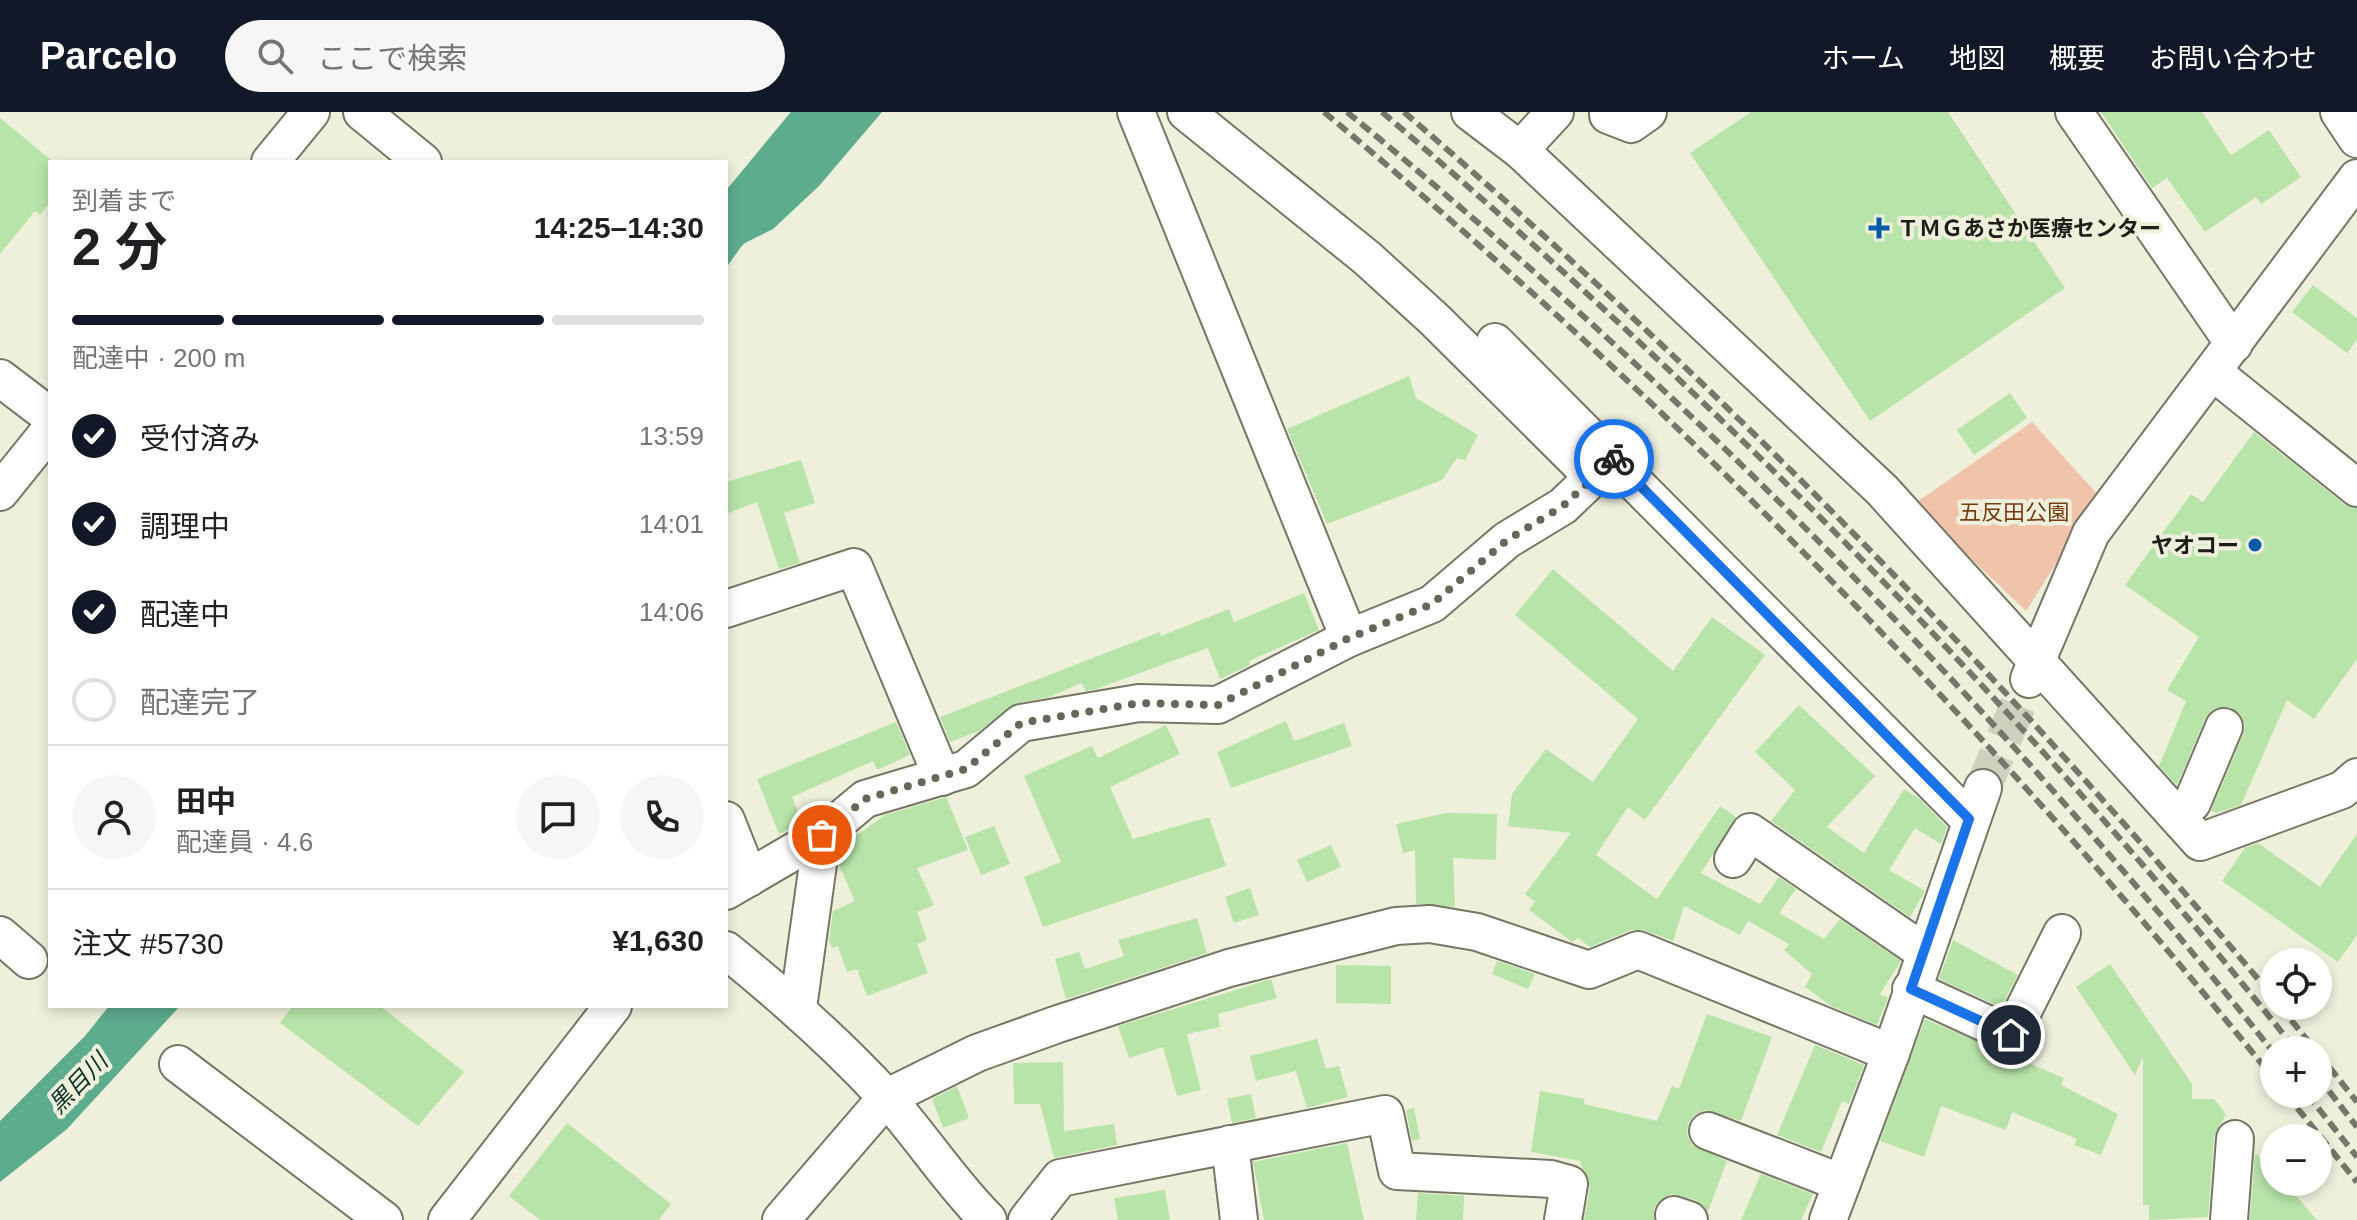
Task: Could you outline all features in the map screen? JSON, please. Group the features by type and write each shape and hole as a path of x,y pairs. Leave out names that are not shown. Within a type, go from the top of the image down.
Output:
{"street":[{"path":"272,160 311,112"},
{"path":"362,112 421,160"},
{"path":"1136,112 1349,638"},
{"path":"1186,112 1379,268 1976,804 1891,1053 1828,1220"},
{"path":"1470,112 1520,150 1882,490 2034,669 2200,842 2342,790 2357,777"},
{"path":"1520,150 1555,112"},
{"path":"1606,113 1631,124 1648,112"},
{"path":"2074,112 2223,358 2357,488"},
{"path":"2339,112 2357,139"},
{"path":"2034,669 2091,533 2357,178"},
{"path":"1495,342 1603,468"},
{"path":"0,378 48,414"},
{"path":"0,492 48,432"},
{"path":"728,831 738,884 822,835 865,799 966,769 1021,723 1139,703 1218,705 1349,638 1432,604 1507,540 1563,506 1603,468"},
{"path":"728,608 854,567 942,777"},
{"path":"2176,814 2192,803 2224,727"},
{"path":"1733,859 1750,832 1924,952"},
{"path":"798,1008 822,835"},
{"path":"781,1220 886,1098 977,1053 1229,968 1396,926 1430,924 1477,932 1589,970 1638,950 1891,1053"},
{"path":"1911,989 2011,1035 2062,933"},
{"path":"0,935 29,960"},
{"path":"728,952 798,1008 886,1098 988,1220"},
{"path":"447,1220 611,1008"},
{"path":"178,1064 384,1220"},
{"path":"1027,1220 1060,1178 1385,1114 1397,1171 1551,1179 1569,1184 1563,1220"},
{"path":"1708,1131 1842,1183"},
{"path":"2229,1220 2235,1139"},
{"path":"1230,1144 1239,1220"}],"green space":[{"name":"五反田公園","path":"2032,422 2099,496 2026,611 1914,504"}],"water":[{"path":"841,112 882,112 819,186 773,229 743,244 728,265 728,189 767,160 795,123 802,119 816,127 828,127"},
{"path":"107,1008 178,1008 67,1129 0,1182 0,1121 85,1036"}],"building":[{"path":"1751,112 1948,112 2065,288 1870,421 1690,153"},
{"path":"2101,112 2202,112 2231,155 2269,130 2301,177 2261,204 2256,197 2205,232 2167,178 2152,188"},
{"path":"0,118 50,160 48,205 40,215 35,211 0,254"},
{"path":"2313,285 2357,318 2357,339 2347,353 2292,312"},
{"path":"1409,376 1416,398 1478,435 1465,460 1457,458 1442,480 1327,524 1287,429"},
{"path":"2010,393 2027,418 1974,455 1957,430"},
{"name":"ヤオコー","path":"2254,432 2344,504 2357,508 2357,659 2314,719 2287,700 2241,805 2217,813 2211,811 2245,724 2231,707 2212,710 2205,719 2177,785 2159,766 2186,701 2167,690 2199,637 2125,585 2191,494 2203,502"},
{"path":"801,460 815,503 784,513 800,563 779,569 757,502 728,513 728,481"},
{"path":"1553,569 1673,671 1712,617 1765,655 1645,820 1628,807 1596,855 1657,899 1720,806 1736,817 1701,873 1760,904 1779,877 1796,889 1779,913 1824,939 1840,919 1901,961 1880,994 1888,998 1877,1025 1831,1006 1805,987 1812,974 1784,950 1789,944 1748,921 1740,935 1684,906 1673,941 1646,931 1631,930 1590,947 1578,938 1572,942 1529,910 1535,902 1525,894 1571,833 1508,826 1512,794 1546,749 1593,782 1638,719 1515,615"},
{"path":"1304,593 1319,630 1249,661 1250,665 1220,679 1208,648 1096,689 1085,691 1082,683 1049,697 1017,703 979,731 950,742 940,717 1160,632 1161,636 1229,609 1234,622"},
{"path":"1799,705 1875,776 1827,827 1864,853 1904,789 1920,799 1947,827 1941,844 1915,828 1889,870 1925,891 1910,917 1771,821 1795,790 1755,752"},
{"path":"1286,721 1294,741 1344,723 1352,746 1231,788 1217,752"},
{"path":"896,722 910,755 877,770 873,761 792,797 802,822 779,834 757,779"},
{"path":"1166,725 1180,754 1110,787 1133,839 1209,817 1226,866 1043,927 1024,877 1061,862 1024,776 1092,746 1098,758"},
{"path":"946,797 968,850 917,868 934,905 917,912 927,940 917,944 928,973 867,996 857,969 847,972 838,946 832,948 829,940 833,911 855,901 839,865 842,846 885,815"},
{"path":"1446,813 1497,814 1496,860 1453,858 1455,907 1416,904 1415,850 1403,853 1396,824"},
{"path":"994,826 1010,864 981,875 965,837"},
{"path":"2357,834 2357,935 2338,962 2332,958 2332,948 2318,948 2222,881 2245,848 2258,843 2320,887"},
{"path":"1331,845 1341,867 1307,882 1297,860"},
{"path":"1250,888 1259,915 1234,923 1225,897"},
{"path":"1197,918 1207,953 1066,999 1055,959 1079,952 1085,969 1124,956 1118,940"},
{"path":"1953,940 2018,975 2001,1007 1939,979"},
{"path":"1497,961 1535,974 1528,989 1492,974"},
{"path":"2110,964 2192,1084 2192,1099 2214,1099 2226,1114 2214,1137 2208,1217 2149,1220 2149,1205 2143,1205 2143,1057 2135,1075 2076,987"},
{"path":"1336,965 1391,966 1391,1004 1336,1003"},
{"path":"1271,979 1277,998 1218,1014 1220,1027 1187,1034 1201,1090 1177,1096 1163,1047 1129,1058 1118,1026"},
{"path":"291,1008 383,1008 464,1072 418,1126 280,1023"},
{"path":"1707,1014 1772,1037 1741,1121 1706,1110 1694,1115 1688,1124 1687,1135 1692,1145 1727,1161 1708,1211 1696,1200 1671,1194 1661,1199 1654,1208 1654,1220 1584,1220 1590,1187 1580,1161 1531,1152 1540,1091 1585,1099 1584,1104 1657,1121 1672,1086 1679,1089"},
{"path":"1925,1019 2064,1078 2061,1085 2118,1114 2101,1155 2074,1145 2077,1139 2012,1112 2006,1130 1941,1106 1924,1157 1880,1141"},
{"path":"1317,1039 1326,1069 1339,1066 1348,1097 1307,1108 1296,1071 1256,1081 1250,1056"},
{"path":"1815,1045 1864,1065 1849,1104 1842,1101 1821,1152 1777,1135"},
{"path":"1063,1062 1064,1131 1114,1124 1117,1145 1054,1158 1040,1104 1014,1104 1013,1063"},
{"path":"957,1086 969,1118 943,1128 932,1099"},
{"path":"1251,1094 1256,1118 1232,1123 1227,1099"},
{"path":"1414,1108 1420,1139 1412,1141 1406,1110"},
{"path":"567,1123 671,1204 659,1220 540,1220 509,1196"},
{"path":"1347,1143 1364,1220 1264,1220 1253,1162"},
{"path":"2255,1153 2260,1158 2260,1196 2296,1196 2317,1220 2250,1220"},
{"path":"1761,1174 1813,1194 1801,1220 1741,1220"},
{"path":"1165,1190 1170,1220 1118,1220 1114,1198"},
{"path":"1418,1193 1464,1196 1463,1220 1416,1220"}],"waterway":[{"name":"黒目川","path":"728,226 822,112"}],"tunnel":[{"path":"1983,788 2029,679"}],"railway":[{"path":"1324,112 1580,336 1823,572 2054,820 2260,1062"},
{"path":"1347,112 1597,328 1835,558 2061,800 2260,1036"},
{"path":"1382,112 1627,330 1862,559 2085,799 2285,1036"},
{"path":"1404,112 1637,321 1857,537 2069,762 2260,982"},
{"path":"2291,1020 2304,1036"},
{"path":"2332,1071 2357,1102"},
{"path":"2332,1095 2357,1127"},
{"path":"2297,1108 2357,1182"},
{"path":"2318,1108 2357,1157"}],"way so far":[{"path":"822,835 865,799 966,769 1021,723 1139,703 1218,705 1349,638 1432,604 1507,540 1563,506 1614,459"}],"place":[{"name":"ＴＭＧあさか医療センター","path":"1879,228"},
{"name":"ヤオコー","path":"2255,545"}],"route":[{"path":"1614,459 1969,819 1911,989 2011,1035"}]}
